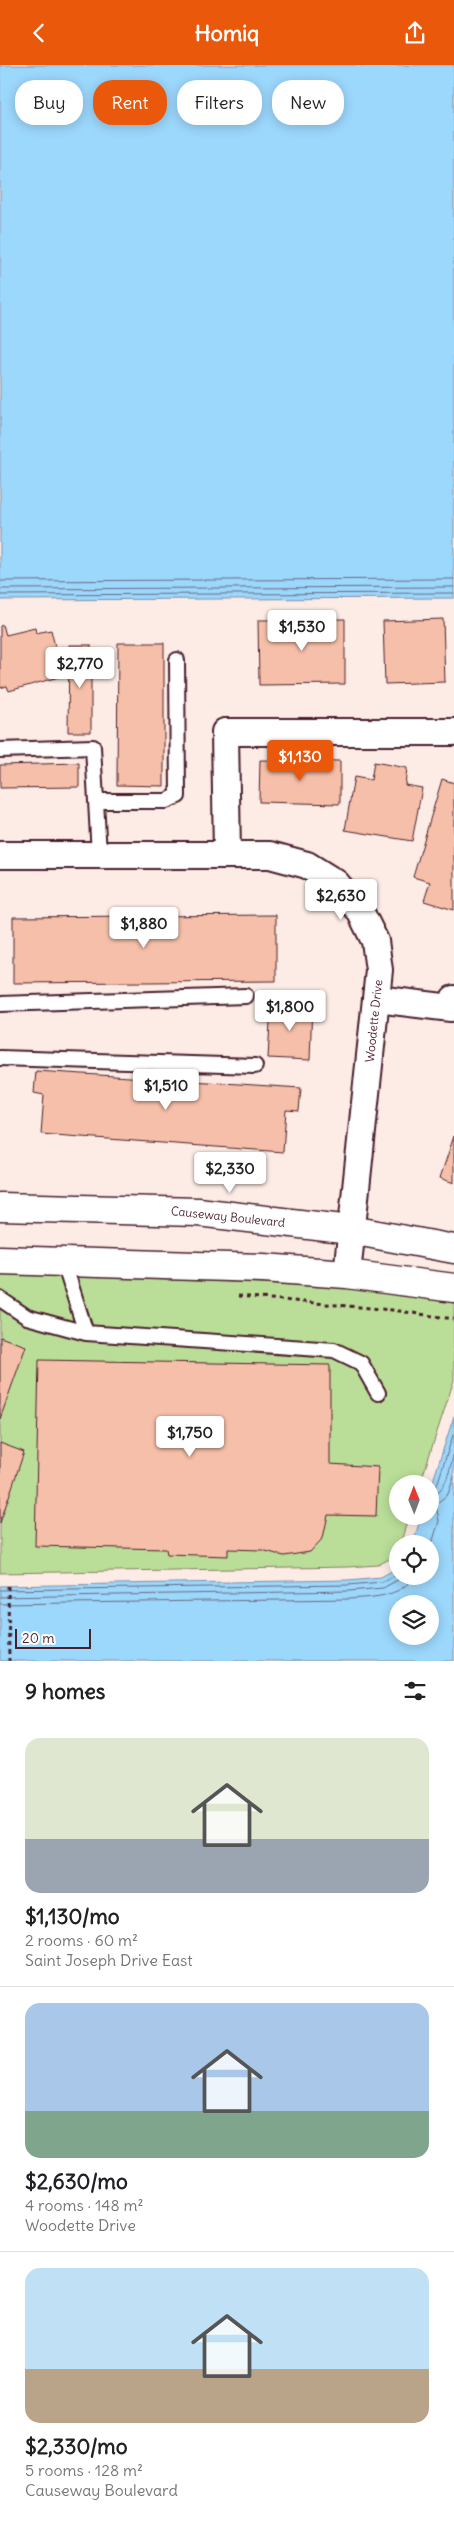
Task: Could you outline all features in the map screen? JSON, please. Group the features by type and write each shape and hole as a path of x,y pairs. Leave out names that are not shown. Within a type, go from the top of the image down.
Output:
{"street":[{"path":"227,854 225,732 454,732"},
{"name":"Woodette Drive","path":"0,855 270,855 307,865 336,883 360,911 375,941 379,970 347,1274"},
{"path":"377,999 451,1008 454,999"},
{"name":"Causeway Boulevard","path":"0,1207 198,1212 351,1230 454,1249"},
{"path":"0,1259 347,1274 454,1288"}],"lane":[{"path":"96,801 166,801 178,796 178,660"},
{"path":"0,750 93,747 99,855"},
{"path":"0,1004 246,995"},
{"path":"0,1058 255,1066"},
{"path":"63,1261 86,1333"},
{"path":"0,1299 27,1317 86,1333 334,1350 361,1363 378,1393"}],"path":[{"path":"234,1296 392,1310 454,1319"},
{"path":"8,1586 9,1661"}],"green space":[{"path":"0,1274 262,1283 346,1288 454,1303 454,1380 423,1475 389,1475 389,1525 406,1525 403,1535 389,1535 389,1559 378,1565 348,1567 0,1573"}],"water":[{"path":"0,65 454,65 454,598 0,600"},
{"path":"454,1416 454,1661 0,1661 0,1586 348,1580 381,1577 389,1572 389,1585 439,1585 439,1535 416,1535 418,1525 439,1525 439,1475 435,1475"}],"building":[{"path":"345,619 345,684 259,685 258,620"},
{"path":"443,619 445,682 385,684 383,621"},
{"path":"3,625 6,635 35,628 36,633 51,630 62,676 9,691 7,686 0,688 0,626"},
{"path":"118,643 164,643 164,786 117,785"},
{"path":"69,645 91,645 91,732 68,732"},
{"path":"260,760 340,761 340,804 259,802"},
{"path":"374,762 407,768 405,785 422,788 412,841 345,830 354,777 371,780"},
{"path":"79,763 79,787 0,788 0,765"},
{"path":"442,779 454,783 454,910 424,901 430,882 413,877"},
{"path":"276,915 276,981 13,983 13,917"},
{"path":"271,1003 312,1005 310,1060 268,1058"},
{"path":"36,1071 301,1088 299,1111 286,1110 283,1152 41,1134 44,1095 34,1093"},
{"path":"454,1136 454,1183 440,1178"},
{"path":"0,1337 26,1346 0,1419"},
{"path":"39,1360 330,1365 330,1464 378,1467 376,1516 328,1515 323,1538 310,1552 284,1556 262,1550 228,1549 228,1556 167,1554 166,1549 35,1546"},
{"path":"0,1443 24,1452 0,1523"}]}
